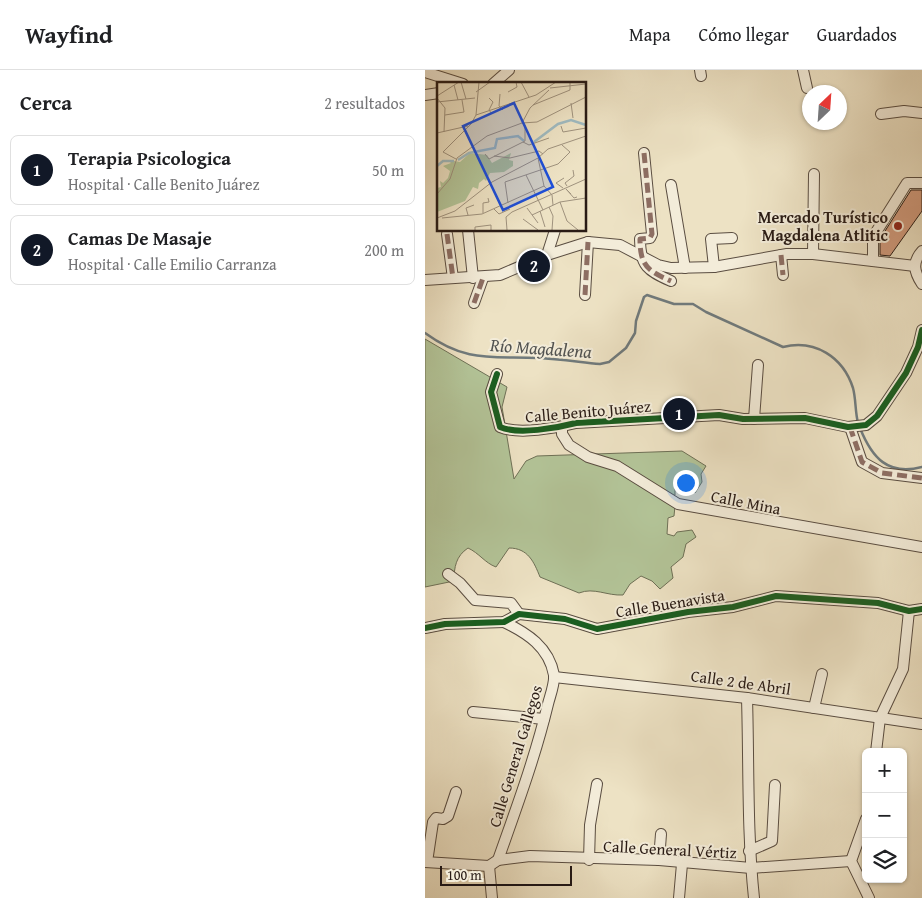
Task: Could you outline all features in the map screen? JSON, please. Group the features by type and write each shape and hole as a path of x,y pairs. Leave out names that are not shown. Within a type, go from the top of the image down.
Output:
{"street":[{"path":"495,82 509,70"},
{"path":"803,70 806,85"},
{"path":"425,72 457,82"},
{"path":"881,114 904,111 922,113"},
{"path":"644,153 652,234 649,238 640,239 642,262 651,272 671,282"},
{"path":"813,254 814,174"},
{"path":"873,261 873,238 907,183 922,183"},
{"path":"671,185 685,268"},
{"path":"468,231 478,278 474,303"},
{"path":"547,254 555,231"},
{"path":"447,234 453,278"},
{"path":"714,267 711,239 732,238"},
{"path":"585,295 588,242"},
{"path":"425,280 478,278 500,275 547,254 588,242 620,245 658,265 685,268 714,267 781,255 813,254 915,266"},
{"path":"922,251 915,266 916,274 922,284"},
{"path":"781,255 783,275"},
{"name":"Calle Benito Juárez","path":"497,374 491,392 500,427 509,431 562,427 576,423 719,415 754,419 805,418 851,427 866,425 877,416 906,374 918,347 922,330"},
{"path":"754,419 758,365"},
{"name":"Calle Mina","path":"562,427 561,434 569,445 588,458 617,466 678,504 922,547"},
{"path":"851,427 862,462 882,473 922,478"},
{"path":"425,628 445,624 504,622 519,614 511,603 475,600 460,583 448,574"},
{"name":"Calle Buenavista","path":"519,614 565,619 597,629 688,612 733,607 775,596 878,603 909,611 922,609"},
{"path":"876,748 880,718 903,669 909,611"},
{"name":"Calle General Gallegos","path":"494,863 544,719 554,677 549,658 539,644 523,631 504,622"},
{"path":"814,708 822,674"},
{"name":"Calle 2 de Abril","path":"554,677 747,698 922,724"},
{"path":"747,698 750,782 749,851 754,898"},
{"path":"473,712 544,719"},
{"path":"589,860 590,825 597,784"},
{"path":"749,851 772,841 775,785"},
{"path":"426,862 434,819 447,816 456,792"},
{"path":"862,831 851,861 869,898"},
{"path":"659,860 661,834"},
{"name":"Calle General Vértiz","path":"426,862 494,863 530,856 589,860 659,860 682,864 751,868 851,861"},
{"path":"492,898 494,863"},
{"path":"679,898 682,864"}],"green space":[{"path":"425,339 507,387 502,407 514,479 526,461 537,456 682,451 706,466 701,474 702,482 695,493 690,486 675,488 675,495 668,500 675,506 674,516 668,518 667,534 674,536 677,532 692,530 696,537 686,544 683,557 671,567 673,578 660,589 652,581 641,576 630,584 623,595 595,591 579,593 540,577 533,561 521,550 509,548 496,567 468,548 457,562 454,581 425,587"}],"building":[{"name":"Mercado Turístico Magdalena Atlitic","path":"911,190 922,190 922,211 890,256 880,255 880,239"}],"waterway":[{"name":"Río Magdalena","path":"425,333 440,343 467,354 493,357 546,358 600,364 609,362 626,348 635,333 636,321 644,297 647,295 674,304 693,304 706,312 783,347 795,345 817,348 835,359 842,367 853,388 858,423"},
{"name":"Río Magdalena","path":"860,428 870,448 883,462 891,467 900,469 922,467"}],"marked path":[{"path":"644,153 652,234 650,238 640,239 640,248 647,266 656,274 671,281"},
{"path":"447,234 453,278"},
{"path":"585,295 588,242"},
{"path":"781,255 783,275"},
{"path":"474,303 483,278"},
{"path":"850,427 862,462 882,473 922,478"}],"cycle path":[{"path":"497,374 491,392 500,427 508,429 527,431 576,423 719,415 743,419 805,418 848,427 866,425 877,416 906,373 918,347 922,330"},
{"path":"425,628 445,624 504,622 519,614 565,619 597,629 688,612 733,607 776,596 878,603 909,611 922,609"}],"place":[{"name":"Mercado Turístico Magdalena Atlitic","path":"898,226"},
{"name":"Camas De Masaje","path":"534,266"},
{"name":"Terapia Psicologica","path":"679,414"}]}
